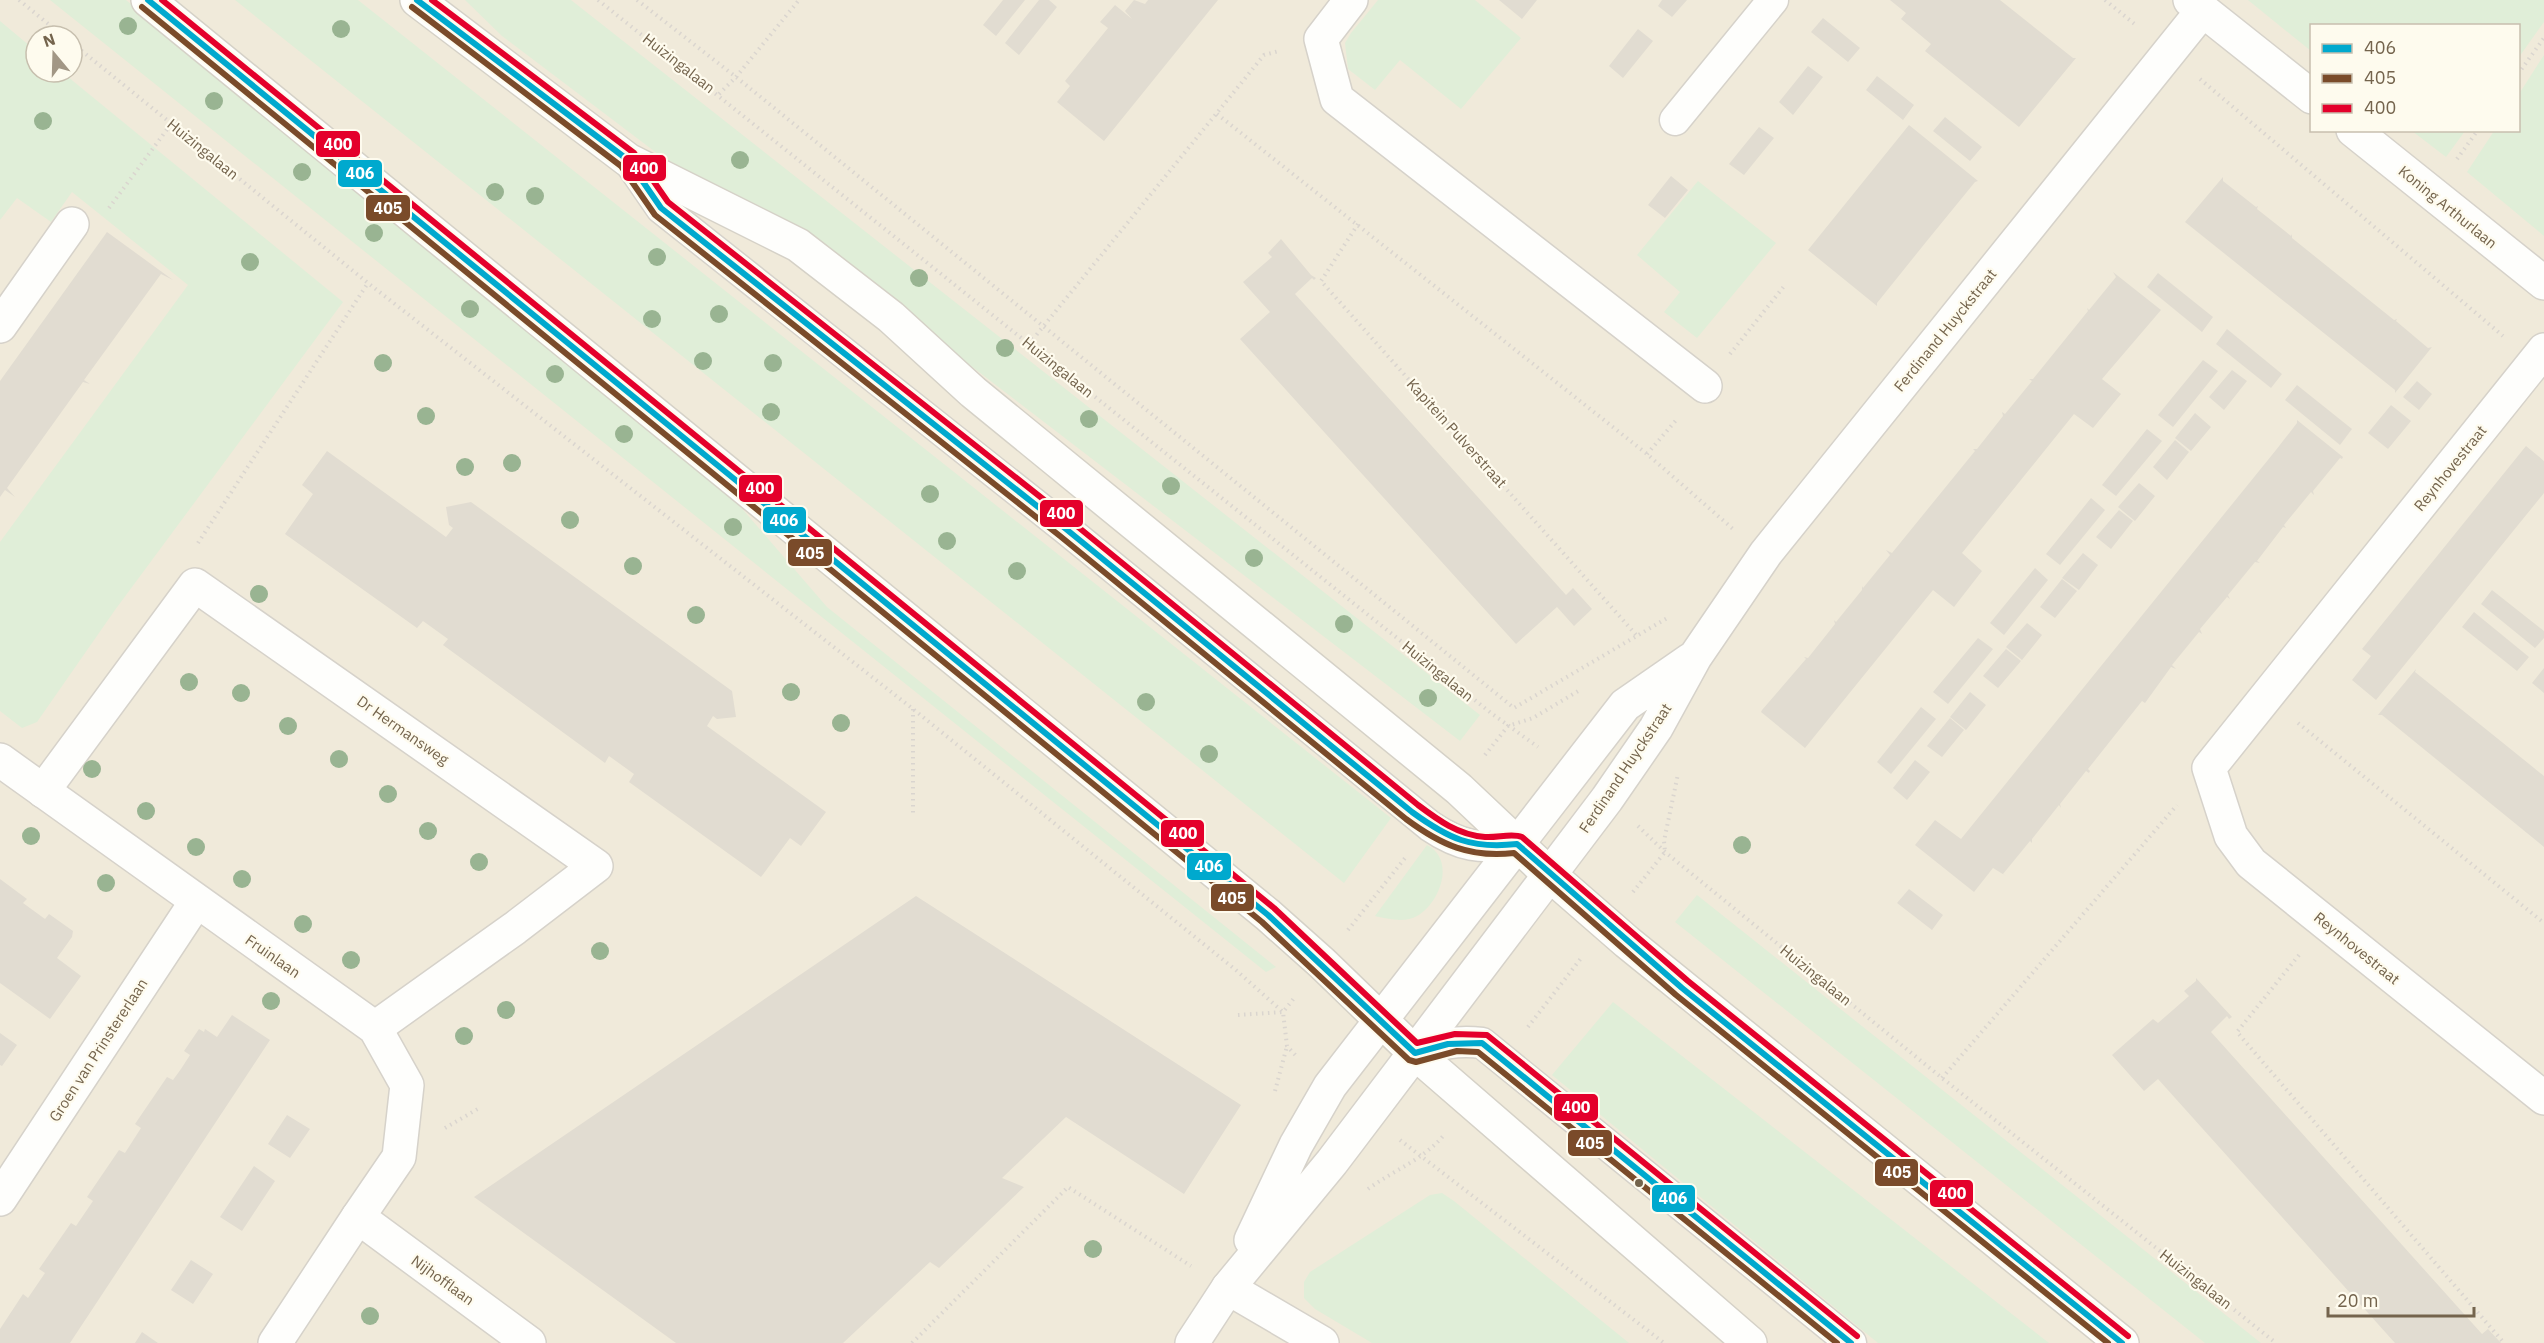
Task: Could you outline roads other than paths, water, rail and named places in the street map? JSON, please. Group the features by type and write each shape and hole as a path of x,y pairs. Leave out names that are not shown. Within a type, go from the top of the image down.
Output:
{"street":[{"path":"148,0 780,515 1322,963 1415,1053 1750,1343"},
{"path":"417,0 628,160 798,245 891,316 982,399 1459,789 1606,925 2122,1343"},
{"path":"1351,0 1321,39 1337,99 1705,386"},
{"path":"2196,5 2310,95"},
{"name":"Ferdinand Huyckstraat","path":"1228,1288 1367,1115 1607,799 1656,728 1695,657 1766,554 2169,52 2196,5"},
{"name":"Koning Arthurlaan","path":"2355,132 2544,283"},
{"path":"0,326 72,225"},
{"name":"Reynhovestraat","path":"2539,356 2209,768 2231,836 2251,863 2544,1098"},
{"name":"Dr Hermansweg","path":"43,792 195,585 596,866 515,928 375,1028"},
{"name":"Ferdinand Huyckstraat","path":"1228,1288 1296,1145 1330,1086 1625,705 1695,657"},
{"name":"Fruinlaan","path":"0,760 375,1028 407,1084 399,1157 275,1343"},
{"name":"Groen van Prinstererlaan","path":"0,1199 196,902"},
{"name":"Nijhofflaan","path":"358,1217 529,1343"},
{"path":"1192,1343 1228,1288 1322,1343"}],"lane":[{"path":"1675,120 1773,0"},
{"path":"628,160 661,208 1066,529 1430,826 1449,839 1476,847 1517,844"},
{"path":"1415,1053 1444,1043 1462,1041 1482,1043 1851,1343"}]}
